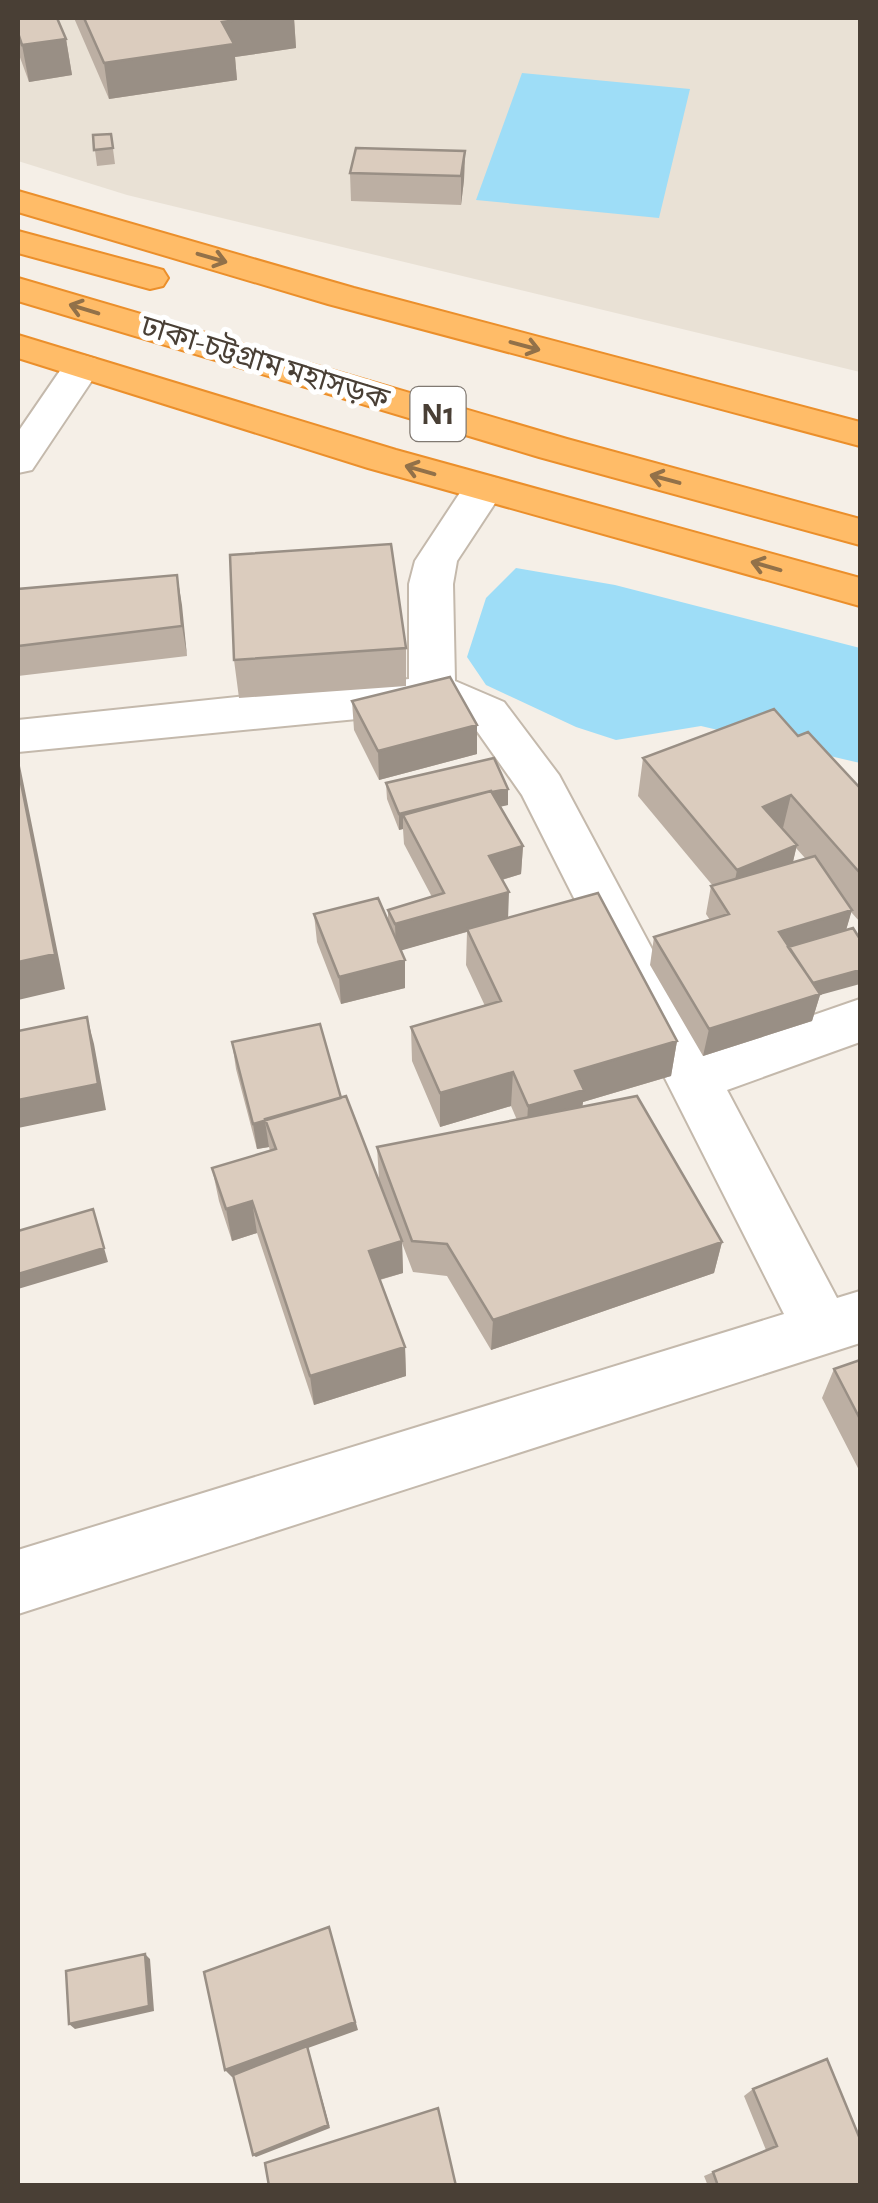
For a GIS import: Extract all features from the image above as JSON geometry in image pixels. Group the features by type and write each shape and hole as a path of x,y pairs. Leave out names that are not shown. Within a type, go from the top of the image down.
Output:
{"highway":[{"path":"18,202 360,302 860,434"},
{"name":"ঢাকা-চট্টগ্রাম মহাসড়ক","path":"18,242 860,466"},
{"name":"ঢাকা-চট্টগ্রাম মহাসড়ক","path":"18,289 534,442 860,532"},
{"path":"18,346 484,488 860,592"}],"street":[{"path":"18,460 82,367"},
{"path":"432,689 431,584 436,561 484,488"},
{"path":"18,736 388,700 432,689 488,713 542,787 695,1079 841,1323 18,1582"},
{"path":"695,1079 860,1020"}],"shaded area":[{"path":"18,18 860,18 860,372 127,195 18,161"}],"water":[{"path":"522,73 690,89 659,218 476,200"},
{"path":"516,568 615,585 860,648 860,763 701,726 616,740 576,727 486,685 467,657 486,598"}],"building":[{"path":"18,18 57,18 66,39 22,45"},
{"path":"84,18 252,18 222,22 234,44 104,63"},
{"path":"111,134 113,148 94,150 93,135"},
{"path":"356,148 465,151 461,176 350,173"},
{"path":"391,544 406,648 234,660 230,555"},
{"path":"177,575 182,626 18,646 18,589"},
{"path":"450,677 477,725 378,751 352,701"},
{"path":"774,709 798,736 808,732 860,788 860,873 791,795 763,807 797,845 737,870 643,758"},
{"path":"494,758 508,789 399,814 386,783"},
{"path":"18,768 55,954 18,962"},
{"path":"491,791 523,846 489,856 509,892 395,924 388,910 444,893 403,815"},
{"path":"815,856 852,910 779,932 820,994 709,1029 654,937 729,914 711,886"},
{"path":"598,893 677,1041 575,1071 584,1090 528,1106 513,1072 440,1093 411,1027 501,1001 467,929"},
{"path":"378,898 405,960 339,977 314,914"},
{"path":"853,928 860,939 860,970 813,983 788,947"},
{"path":"87,1017 98,1084 18,1100 18,1031"},
{"path":"320,1024 341,1098 253,1124 232,1042"},
{"path":"346,1096 402,1241 369,1251 405,1347 310,1376 252,1201 226,1209 212,1168 276,1149 265,1119"},
{"path":"637,1096 722,1242 493,1320 447,1244 412,1241 377,1147"},
{"path":"93,1209 104,1248 18,1274 18,1231"},
{"path":"860,1360 860,1419 834,1369"},
{"path":"329,1927 355,2022 225,2070 204,1972"},
{"path":"145,1954 149,2006 69,2024 66,1971"},
{"path":"307,2046 328,2125 253,2155 233,2075"},
{"path":"827,2059 860,2139 860,2186 718,2186 713,2172 777,2146 753,2089"},
{"path":"438,2108 456,2186 269,2186 265,2163"}]}
